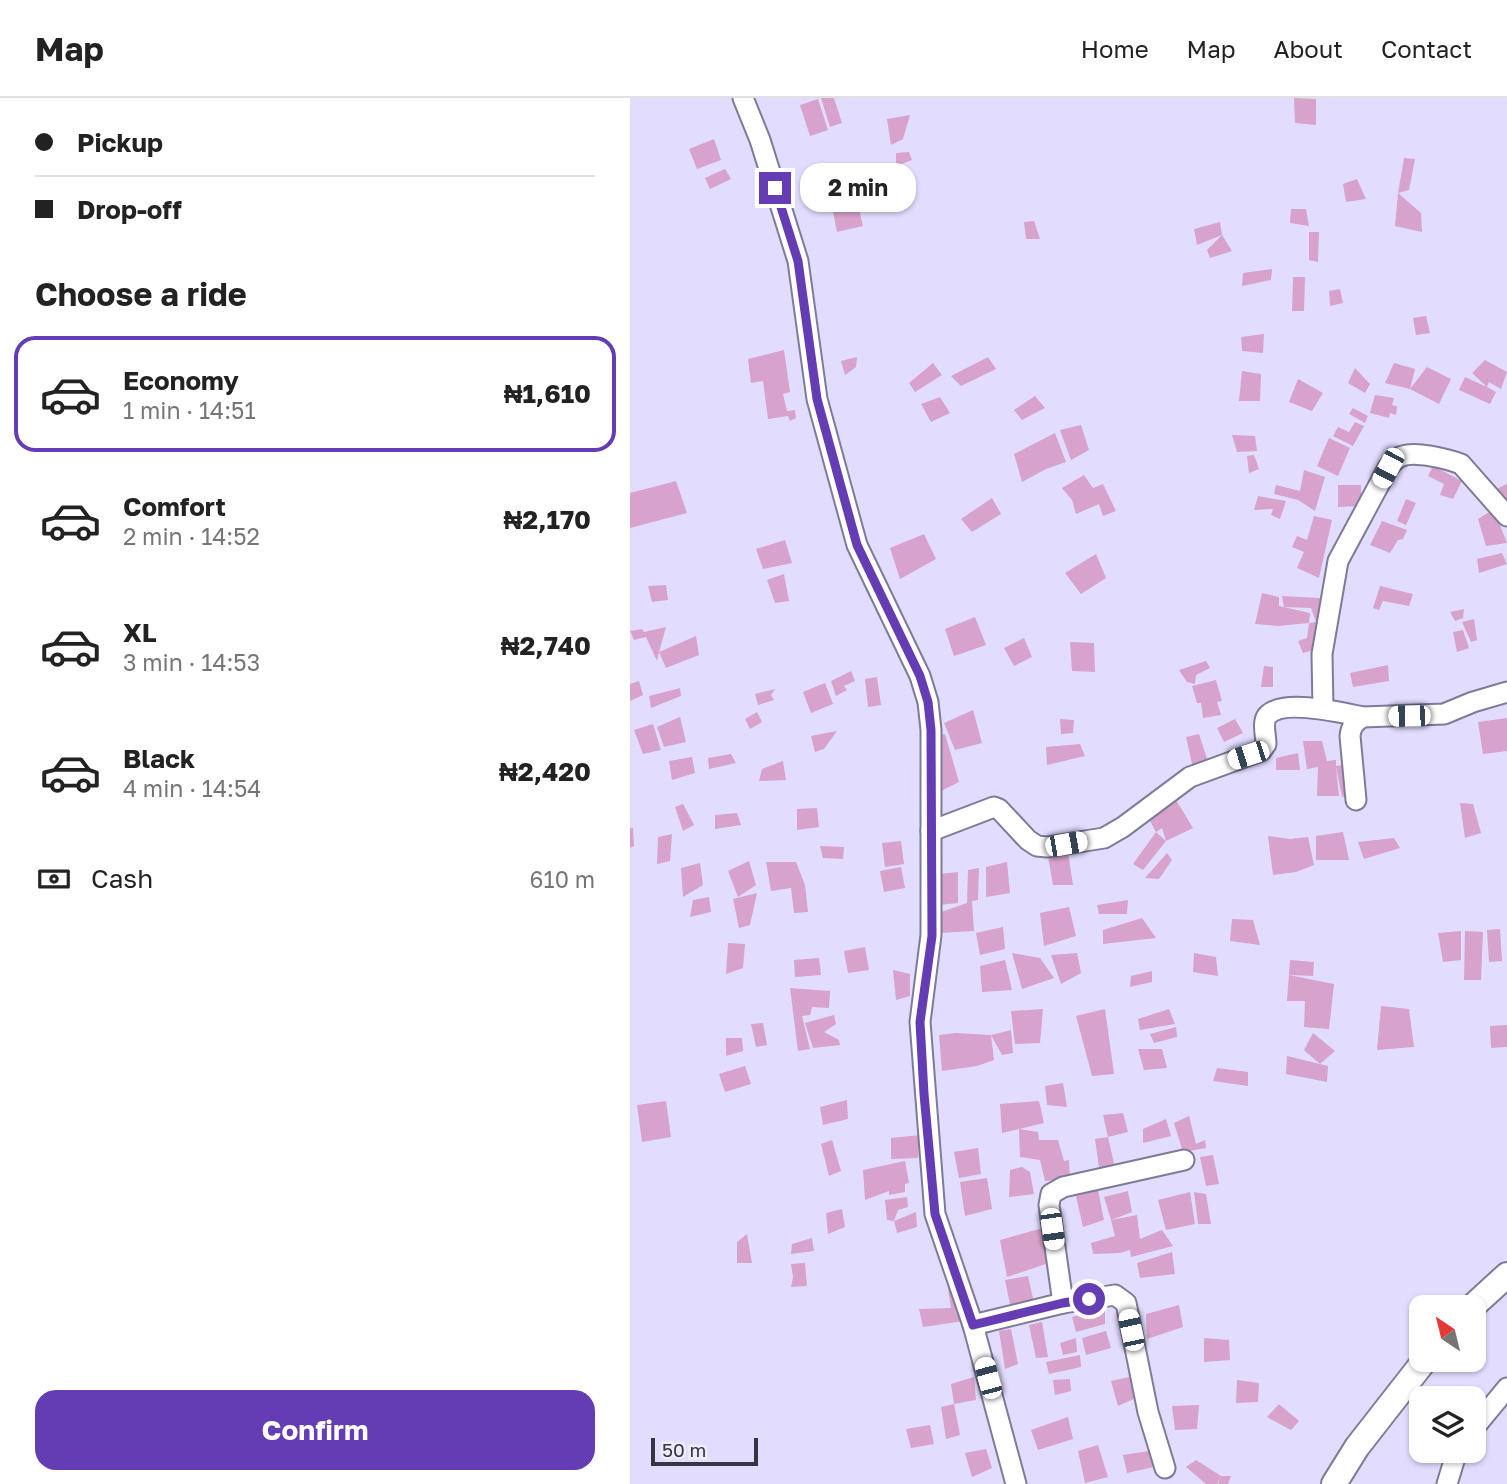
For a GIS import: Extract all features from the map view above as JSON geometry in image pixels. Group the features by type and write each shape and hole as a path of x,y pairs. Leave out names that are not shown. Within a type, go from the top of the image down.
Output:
{"main road":[{"path":"1485,1295 1507,1275"},
{"path":"1334,1484 1357,1447 1416,1372"}],"street":[{"path":"743,98 760,140 798,261 817,399 857,545 920,676 928,702 931,730 932,936 920,1022 935,1214 973,1325 1016,1484"},
{"path":"1323,709 1322,654 1338,561 1394,461 1409,454 1461,464 1507,516"},
{"path":"931,831 994,807 1037,846 1047,847 1104,838 1123,827 1190,776 1261,751 1266,744 1265,720 1267,715 1276,710 1306,707 1363,717 1444,714 1507,692"},
{"path":"1356,800 1350,727 1363,717"},
{"path":"1063,1303 1049,1205 1051,1194 1063,1187 1184,1160"},
{"path":"973,1325 1063,1303 1115,1295 1126,1303 1148,1412 1165,1468"},
{"path":"1486,1413 1507,1388"},
{"path":"1447,1484 1453,1463"}],"building":[{"path":"821,98 834,98 842,123 830,127"},
{"path":"1294,98 1316,99 1316,125 1295,123"},
{"path":"818,99 828,130 810,136 800,105"},
{"path":"910,115 903,139 891,145 887,119"},
{"path":"714,139 721,160 697,169 689,149"},
{"path":"909,152 912,160 896,166 896,153"},
{"path":"1404,158 1415,159 1409,190 1398,193"},
{"path":"725,169 731,179 710,189 705,178"},
{"path":"1357,179 1366,199 1346,202 1343,184"},
{"path":"1398,193 1421,213 1422,232 1395,226"},
{"path":"857,201 863,226 837,232 832,207"},
{"path":"1291,209 1306,209 1309,226 1290,223"},
{"path":"1034,221 1040,239 1026,239 1024,222"},
{"path":"1220,222 1222,235 1197,245 1194,229"},
{"path":"1309,232 1319,232 1318,262 1309,260"},
{"path":"1222,235 1232,251 1210,258 1207,250"},
{"path":"1272,269 1271,280 1242,286 1243,273"},
{"path":"1293,277 1305,277 1304,311 1292,311"},
{"path":"1340,289 1343,303 1330,306 1329,291"},
{"path":"1426,316 1430,333 1416,335 1413,318"},
{"path":"1264,334 1263,353 1242,351 1241,337"},
{"path":"784,350 790,392 783,394 787,411 795,410 796,418 790,421 788,416 768,419 763,381 751,383 748,359"},
{"path":"857,357 856,367 845,375 841,361"},
{"path":"988,357 996,369 961,386 951,376"},
{"path":"1485,360 1507,372 1501,389 1489,382 1487,387 1472,373"},
{"path":"933,363 942,375 915,392 909,383"},
{"path":"1394,363 1415,369 1410,389 1385,383"},
{"path":"1427,367 1451,379 1439,404 1410,389"},
{"path":"1355,368 1370,384 1365,393 1348,383"},
{"path":"1242,371 1261,374 1260,401 1239,401"},
{"path":"1465,377 1496,392 1490,404 1459,390"},
{"path":"1298,379 1323,393 1312,411 1289,402"},
{"path":"1375,395 1394,398 1392,405 1397,406 1396,415 1390,413 1389,418 1370,413"},
{"path":"1035,396 1045,408 1022,420 1014,410"},
{"path":"940,397 950,413 931,422 921,404"},
{"path":"1353,408 1368,416 1365,423 1349,414"},
{"path":"1355,422 1364,426 1353,446 1333,436 1338,427 1349,432"},
{"path":"1081,425 1089,450 1071,460 1060,430"},
{"path":"1055,433 1066,462 1022,482 1014,454"},
{"path":"1232,435 1255,436 1257,451 1237,452"},
{"path":"1329,438 1350,448 1338,476 1317,466"},
{"path":"1254,455 1259,469 1249,473 1247,456"},
{"path":"1433,466 1462,481 1453,499 1440,495 1444,484 1428,476"},
{"path":"1304,470 1325,477 1315,511 1298,500 1274,494 1276,485 1300,491"},
{"path":"1084,475 1093,488 1103,484 1116,511 1103,516 1099,504 1076,514 1072,500 1062,488"},
{"path":"676,481 687,513 630,528 630,493"},
{"path":"1507,484 1507,503 1494,510 1507,543 1486,546 1478,519 1489,512 1479,497"},
{"path":"1338,485 1361,485 1361,506 1338,507"},
{"path":"1258,496 1286,501 1280,519 1271,515 1273,509 1254,510"},
{"path":"992,498 1001,514 972,532 961,519"},
{"path":"1406,499 1416,503 1406,525 1397,521"},
{"path":"1314,516 1332,520 1319,578 1297,568 1304,552 1292,547 1297,536 1307,540"},
{"path":"1382,521 1407,530 1403,539 1398,540 1390,553 1370,545"},
{"path":"924,534 936,559 900,579 890,548"},
{"path":"785,540 792,563 763,569 756,549"},
{"path":"1502,553 1507,564 1479,573 1477,559"},
{"path":"1096,554 1106,578 1081,594 1065,573"},
{"path":"784,574 789,601 775,603 767,580"},
{"path":"666,585 668,600 652,602 648,586"},
{"path":"1380,586 1413,594 1409,606 1383,601 1379,610 1373,608"},
{"path":"1262,593 1279,597 1279,606 1310,613 1309,623 1278,626 1255,624"},
{"path":"1282,596 1320,598 1320,618 1316,622 1311,608 1284,607"},
{"path":"1464,609 1463,618 1455,621 1450,612"},
{"path":"975,617 986,645 954,656 945,629"},
{"path":"1474,619 1477,640 1471,642 1462,622"},
{"path":"1316,622 1314,650 1303,653 1298,641 1307,638 1309,623"},
{"path":"666,627 657,661 646,637 634,640 630,631 642,629 644,632"},
{"path":"1463,630 1469,648 1457,652 1453,632"},
{"path":"696,636 699,655 666,668 659,652"},
{"path":"1024,638 1032,657 1014,666 1004,648"},
{"path":"1070,642 1094,643 1095,672 1072,671"},
{"path":"1206,661 1210,668 1196,675 1195,684 1187,682 1179,670"},
{"path":"1388,665 1389,681 1353,687 1350,673"},
{"path":"1264,666 1273,667 1273,687 1261,687"},
{"path":"851,671 855,681 844,686 847,690 836,696 831,681"},
{"path":"877,677 881,705 868,707 865,679"},
{"path":"1216,680 1222,701 1217,702 1221,715 1203,718 1201,703 1197,703 1192,686"},
{"path":"639,681 643,695 630,701 630,684"},
{"path":"825,683 833,704 811,713 803,692"},
{"path":"680,688 681,696 651,708 649,696"},
{"path":"775,689 771,695 774,700 758,705 755,694"},
{"path":"973,710 982,743 955,750 944,723"},
{"path":"757,712 762,722 750,729 745,719"},
{"path":"680,717 686,742 664,747 657,727"},
{"path":"1507,718 1507,751 1483,754 1478,722"},
{"path":"1060,719 1074,720 1073,733 1061,734"},
{"path":"1235,719 1243,733 1224,742 1217,728"},
{"path":"653,724 661,750 643,754 634,730"},
{"path":"837,731 824,749 815,752 811,736"},
{"path":"945,734 959,782 941,791 935,736"},
{"path":"1199,734 1210,768 1193,768 1186,737"},
{"path":"1303,741 1322,741 1327,761 1336,760 1339,796 1317,796 1318,767 1307,769"},
{"path":"1080,744 1085,756 1047,765 1046,747"},
{"path":"1298,753 1300,770 1276,770 1276,758"},
{"path":"731,754 736,763 709,769 708,758"},
{"path":"692,757 695,773 672,780 669,761"},
{"path":"783,761 786,780 759,781 762,769"},
{"path":"1349,764 1350,795 1342,797 1336,766"},
{"path":"1176,800 1193,828 1166,841 1162,828 1156,832 1149,819"},
{"path":"1460,803 1473,804 1481,833 1465,838"},
{"path":"683,804 694,825 683,831 675,807"},
{"path":"817,808 819,827 797,830 797,809"},
{"path":"737,813 741,825 715,829 715,815"},
{"path":"630,828 633,828 634,846 630,848"},
{"path":"1156,832 1166,841 1143,870 1133,864"},
{"path":"1343,832 1349,860 1316,860 1316,836"},
{"path":"672,834 670,861 657,864 658,837"},
{"path":"1268,836 1290,839 1308,837 1314,865 1296,872 1273,875"},
{"path":"1394,838 1400,848 1364,859 1358,842"},
{"path":"901,841 904,864 885,867 882,843"},
{"path":"820,846 844,847 843,859 823,858"},
{"path":"1068,852 1073,885 1053,885 1048,857"},
{"path":"1167,853 1172,860 1159,879 1145,878"},
{"path":"749,861 756,885 738,897 728,871"},
{"path":"766,862 796,862 805,885 808,912 794,913 791,888 771,891"},
{"path":"1007,862 1010,893 986,897 986,867"},
{"path":"700,863 703,885 683,897 681,868"},
{"path":"901,867 905,888 884,892 880,871"},
{"path":"979,868 978,900 972,901 974,931 940,933 938,913 967,903 968,870"},
{"path":"958,872 958,903 939,905 939,874"},
{"path":"757,893 750,925 739,928 733,899"},
{"path":"709,897 711,912 690,917 693,900"},
{"path":"1128,900 1127,914 1099,914 1097,905"},
{"path":"1069,907 1076,936 1044,946 1040,913"},
{"path":"1142,918 1156,938 1103,944 1103,930"},
{"path":"1232,919 1253,920 1260,945 1230,941"},
{"path":"1003,927 1005,949 980,955 976,933"},
{"path":"1500,929 1502,961 1489,962 1487,930"},
{"path":"1461,931 1461,960 1443,962 1438,933"},
{"path":"1465,931 1483,932 1481,980 1464,980"},
{"path":"728,943 745,944 743,968 726,974"},
{"path":"865,947 869,970 848,973 844,951"},
{"path":"1012,953 1040,958 1054,978 1022,989"},
{"path":"1077,953 1081,973 1061,984 1051,955"},
{"path":"1194,953 1216,957 1218,976 1193,972"},
{"path":"819,958 821,975 795,977 794,960"},
{"path":"1005,960 1012,990 982,992 980,966"},
{"path":"1290,960 1314,962 1313,976 1289,975 1334,984 1329,1029 1304,1027 1305,1001 1287,1001"},
{"path":"893,970 910,974 910,996 896,1000"},
{"path":"1152,971 1152,982 1130,987 1131,976"},
{"path":"790,988 830,991 829,1008 812,1007 810,1015 802,1016 810,1049 798,1051"},
{"path":"1381,1006 1409,1009 1414,1047 1377,1050"},
{"path":"1043,1009 1040,1043 1015,1044 1011,1011"},
{"path":"1105,1009 1114,1074 1092,1076 1076,1016"},
{"path":"1169,1009 1175,1024 1140,1030 1138,1019"},
{"path":"834,1015 836,1024 824,1032 839,1040 840,1045 813,1048 805,1023"},
{"path":"763,1023 767,1045 756,1047 751,1024"},
{"path":"1507,1025 1507,1047 1491,1048 1490,1026"},
{"path":"1176,1027 1177,1037 1154,1043 1150,1034"},
{"path":"1011,1030 1013,1053 1002,1055 991,1035"},
{"path":"1313,1033 1335,1051 1320,1064 1304,1050"},
{"path":"939,1035 991,1035 994,1060 977,1066 942,1071"},
{"path":"726,1038 742,1038 743,1051 726,1056"},
{"path":"1138,1049 1162,1049 1167,1068 1144,1070"},
{"path":"1287,1056 1328,1066 1327,1082 1286,1074"},
{"path":"745,1066 751,1084 725,1092 719,1074"},
{"path":"1217,1068 1248,1072 1248,1086 1213,1081"},
{"path":"1063,1083 1067,1107 1047,1105 1045,1086"},
{"path":"847,1100 848,1119 823,1125 820,1107"},
{"path":"666,1101 671,1137 642,1142 637,1105"},
{"path":"1039,1101 1044,1123 1002,1133 1000,1104"},
{"path":"1123,1113 1128,1132 1108,1137 1103,1115"},
{"path":"1189,1116 1196,1144 1205,1140 1206,1148 1183,1152 1174,1123"},
{"path":"1166,1119 1171,1136 1143,1143 1143,1129"},
{"path":"1019,1129 1038,1132 1039,1140 1058,1140 1064,1161 1069,1160 1070,1179 1045,1181 1040,1160 1020,1157"},
{"path":"920,1135 918,1158 891,1159 891,1138"},
{"path":"1108,1137 1116,1172 1100,1175 1095,1139"},
{"path":"832,1140 841,1171 829,1176 821,1144"},
{"path":"978,1148 981,1174 959,1178 954,1152"},
{"path":"1213,1155 1219,1184 1206,1186 1200,1157"},
{"path":"905,1161 909,1183 905,1184 905,1192 889,1195 889,1191 865,1200 863,1170"},
{"path":"1022,1167 1030,1172 1034,1194 1009,1197 1010,1170"},
{"path":"987,1178 992,1209 965,1216 960,1182"},
{"path":"1098,1190 1104,1220 1083,1227 1076,1196"},
{"path":"1128,1191 1132,1212 1111,1220 1104,1197"},
{"path":"1190,1192 1195,1224 1166,1230 1158,1200"},
{"path":"1194,1192 1206,1194 1211,1224 1198,1224"},
{"path":"907,1197 908,1207 898,1210 894,1221 887,1220 885,1200"},
{"path":"842,1209 845,1227 828,1234 826,1213"},
{"path":"916,1212 917,1227 897,1233 894,1221"},
{"path":"1137,1215 1140,1239 1162,1230 1173,1246 1131,1257 1130,1250 1093,1254 1091,1243 1115,1236 1111,1220"},
{"path":"1046,1227 1049,1263 1007,1277 1000,1240"},
{"path":"747,1234 752,1263 737,1263 737,1242"},
{"path":"812,1238 814,1251 791,1254 792,1244"},
{"path":"1172,1252 1175,1274 1140,1278 1137,1263"},
{"path":"805,1263 807,1286 791,1287 791,1264"},
{"path":"1028,1276 1034,1303 1010,1304 1005,1280"},
{"path":"957,1286 964,1321 923,1327 919,1309 951,1308 948,1289"},
{"path":"1179,1305 1183,1327 1147,1339 1146,1314"},
{"path":"1105,1307 1105,1324 1076,1332 1072,1317"},
{"path":"1042,1322 1048,1357 1036,1358 1029,1325"},
{"path":"1011,1329 1018,1364 1005,1369 999,1331"},
{"path":"1106,1331 1111,1348 1086,1355 1082,1338"},
{"path":"1076,1338 1077,1352 1063,1355 1060,1343"},
{"path":"1204,1338 1229,1340 1230,1360 1204,1362"},
{"path":"1080,1355 1081,1367 1049,1374 1046,1362"},
{"path":"1134,1376 1138,1397 1118,1406 1111,1381"},
{"path":"974,1377 976,1400 954,1404 951,1384"},
{"path":"1070,1379 1071,1391 1055,1395 1053,1380"},
{"path":"1237,1380 1259,1383 1258,1402 1236,1403"},
{"path":"954,1404 960,1435 946,1439 941,1407"},
{"path":"1279,1404 1299,1421 1291,1430 1267,1417"},
{"path":"1199,1405 1197,1429 1175,1430 1172,1406"},
{"path":"1068,1417 1073,1439 1038,1450 1031,1430"},
{"path":"930,1425 934,1444 911,1448 906,1429"},
{"path":"1098,1445 1108,1477 1085,1483 1078,1451"},
{"path":"986,1449 992,1468 972,1477 965,1453"},
{"path":"1155,1450 1158,1466 1127,1473 1123,1455"},
{"path":"1196,1460 1221,1476 1217,1484 1206,1484 1186,1467"},
{"path":"1221,1476 1231,1476 1228,1484 1218,1484"}],"route":[{"path":"775,188 798,261 817,399 857,545 920,676 928,702 931,730 932,936 920,1022 935,1214 973,1325 1089,1299"}]}
